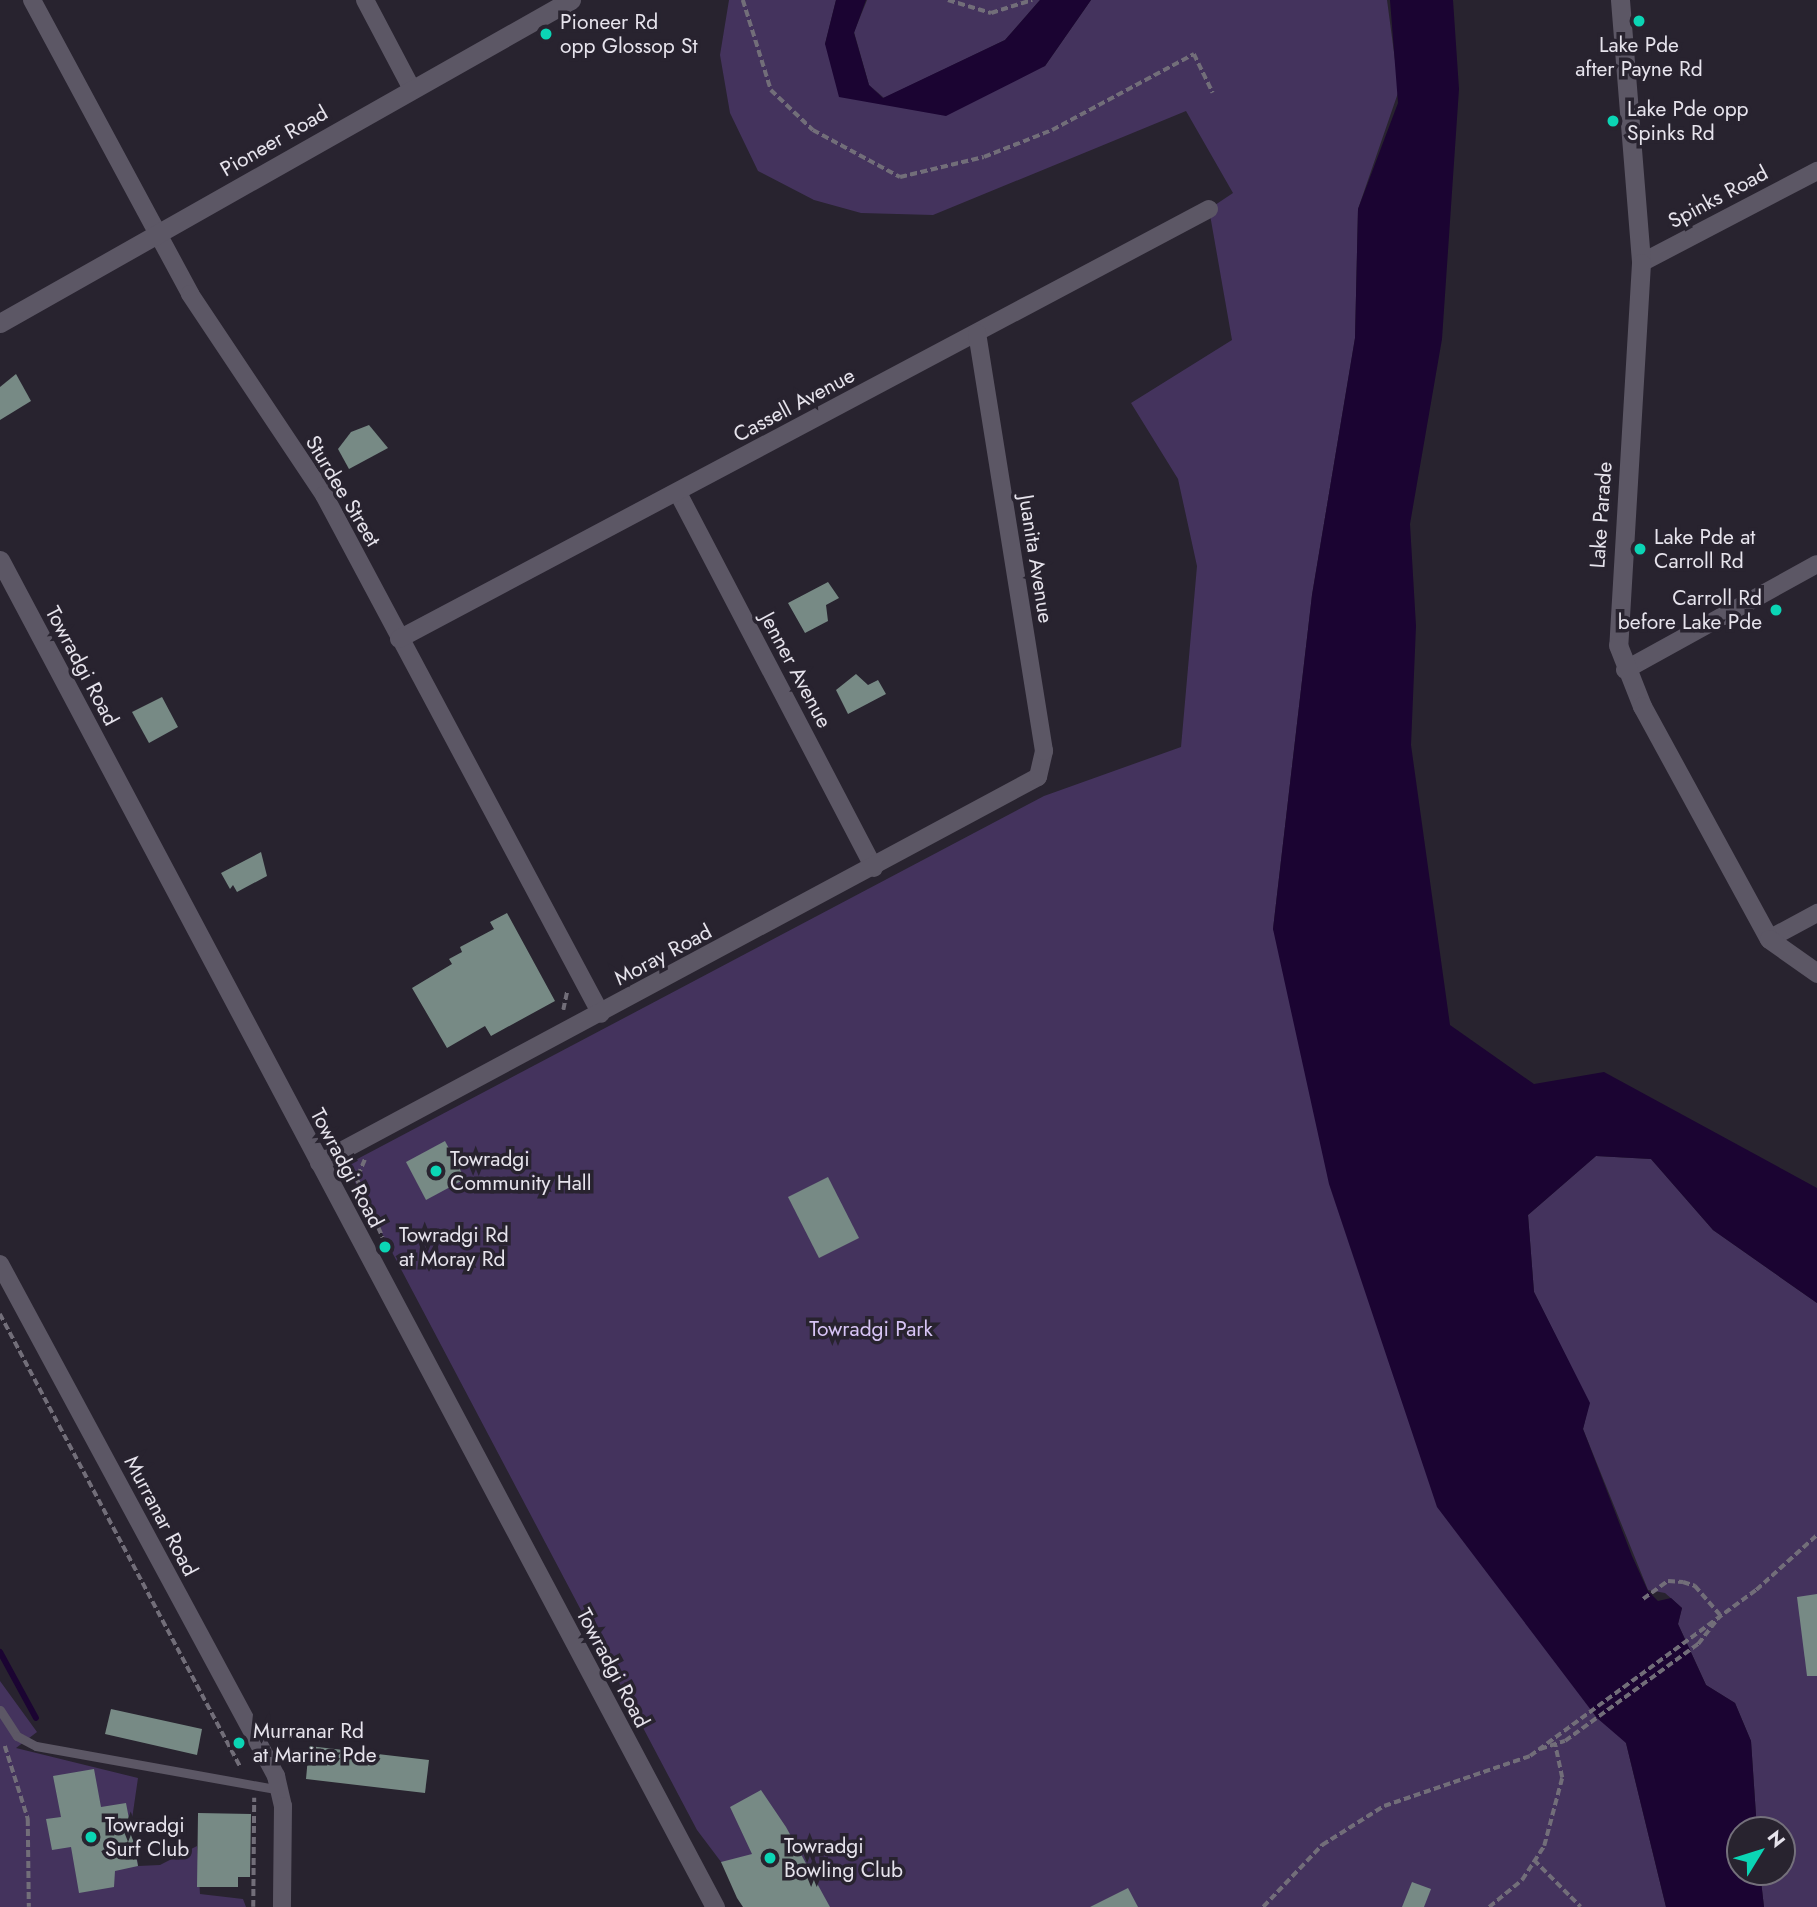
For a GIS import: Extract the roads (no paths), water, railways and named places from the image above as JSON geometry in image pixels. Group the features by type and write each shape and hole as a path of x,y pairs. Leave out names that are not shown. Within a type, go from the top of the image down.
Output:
{"main road":[{"name":"Pioneer Road","path":"0,323 571,0"},
{"name":"Lake Parade","path":"1620,0 1641,263 1617,609 1625,670 1769,939 1817,973"},
{"name":"Towradgi Road","path":"0,560 715,1907"}],"street":[{"name":"Sturdee Street","path":"32,0 155,235 324,495 601,1014"},
{"path":"365,0 412,89"},
{"name":"Spinks Road","path":"1641,263 1817,171"},
{"name":"Cassell Avenue","path":"399,639 1209,209"},
{"name":"Juanita Avenue","path":"977,333 1044,751 1044,765 1028,787"},
{"name":"Jenner Avenue","path":"678,493 874,867"},
{"path":"1625,670 1817,564"},
{"name":"Moray Road","path":"319,1163 1028,787"},
{"path":"1769,939 1817,913"},
{"name":"Murranar Road","path":"0,1264 282,1791"},
{"path":"282,1791 282,1907"}],"lane":[{"path":"0,1710 17,1736 36,1746 282,1791"}],"waterway":[{"path":"0,1652 36,1718"}],"place":[{"name":"Lake Pde after Payne Rd","path":"1639,21"},
{"name":"Pioneer Rd opp Glossop St","path":"546,34"},
{"name":"Lake Pde opp Spinks Rd","path":"1613,121"},
{"name":"Lake Pde at Carroll Rd","path":"1640,549"},
{"name":"Carroll Rd before Lake Pde","path":"1776,610"},
{"name":"Towradgi Community Hall","path":"436,1171"},
{"name":"Towradgi Rd at Moray Rd","path":"385,1247"},
{"name":"Murranar Rd at Marine Pde","path":"239,1743"},
{"name":"Towradgi Surf Club","path":"91,1837"},
{"name":"Towradgi Bowling Club","path":"770,1858"}],"park label":[{"name":"Towradgi Park","path":"871,1329"}]}
